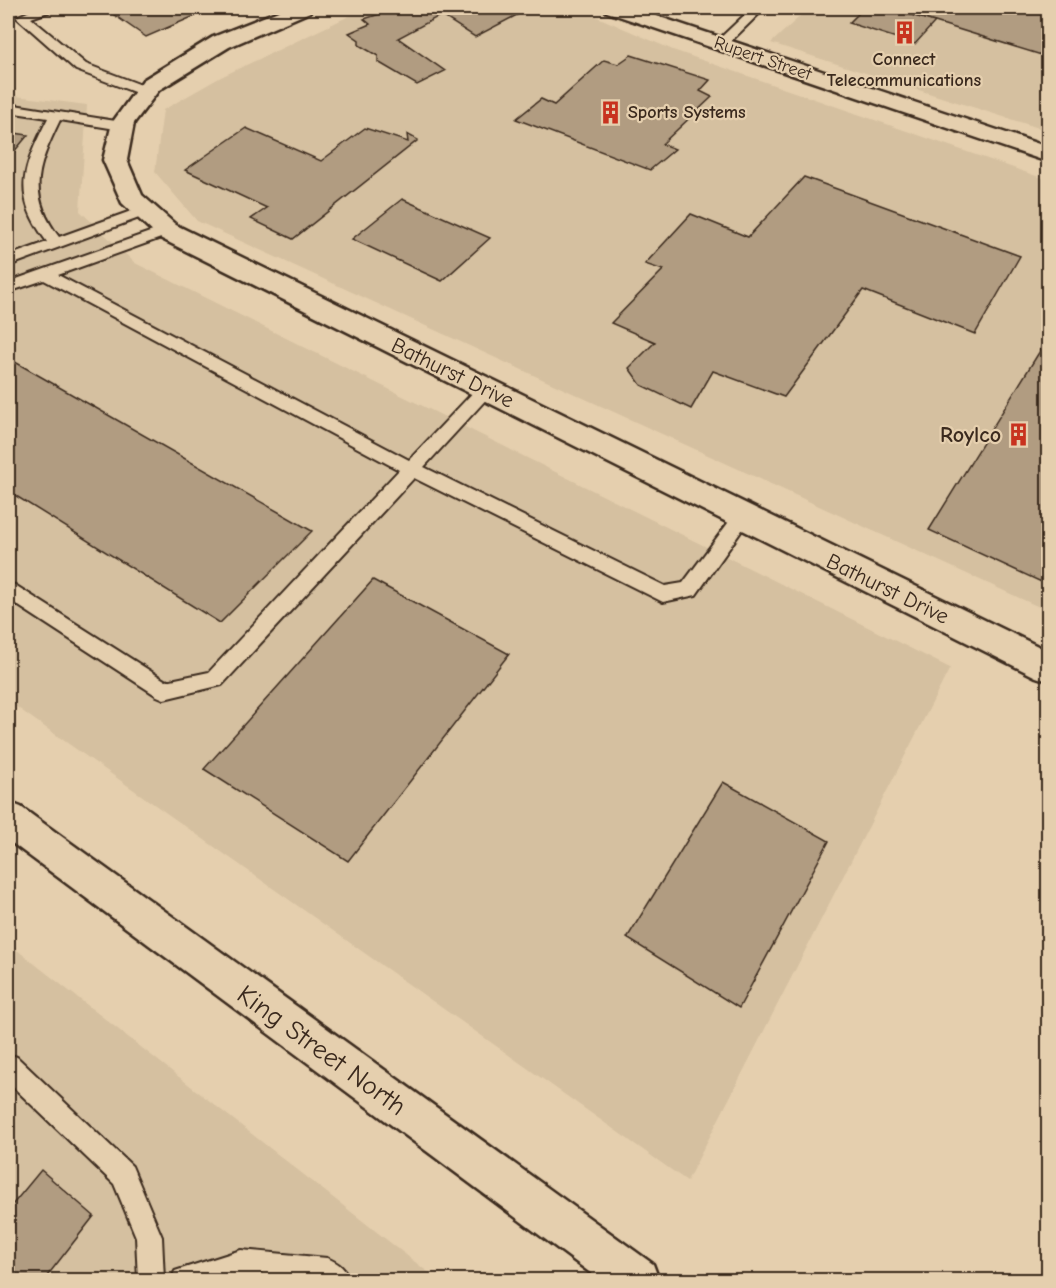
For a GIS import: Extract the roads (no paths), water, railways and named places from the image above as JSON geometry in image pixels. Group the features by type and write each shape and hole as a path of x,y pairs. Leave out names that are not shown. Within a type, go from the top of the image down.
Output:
{"street":[{"name":"Bathurst Drive","path":"298,8 221,42 152,85 122,126 115,160 131,198 167,231 1048,668"},
{"name":"Rupert Street","path":"614,8 1048,156"},
{"name":"King Street North","path":"8,819 637,1280"}],"lane":[{"path":"47,8 22,17 81,66 147,92"},
{"path":"721,44 759,8"},
{"path":"8,108 122,126"},
{"path":"55,243 36,214 31,190 36,155 56,115"},
{"path":"8,261 145,211"},
{"path":"8,287 167,231"},
{"path":"45,274 412,469 663,594 689,590 743,516"},
{"path":"8,590 164,690 215,679 486,389"},
{"path":"8,1066 123,1175 149,1237 151,1281"},
{"path":"184,1281 241,1263 327,1271 337,1281"}],"place":[{"name":"Connect Telecommunications","path":"904,33"},
{"name":"Sports Systems","path":"610,112"},
{"name":"Roylco","path":"1019,434"}]}
